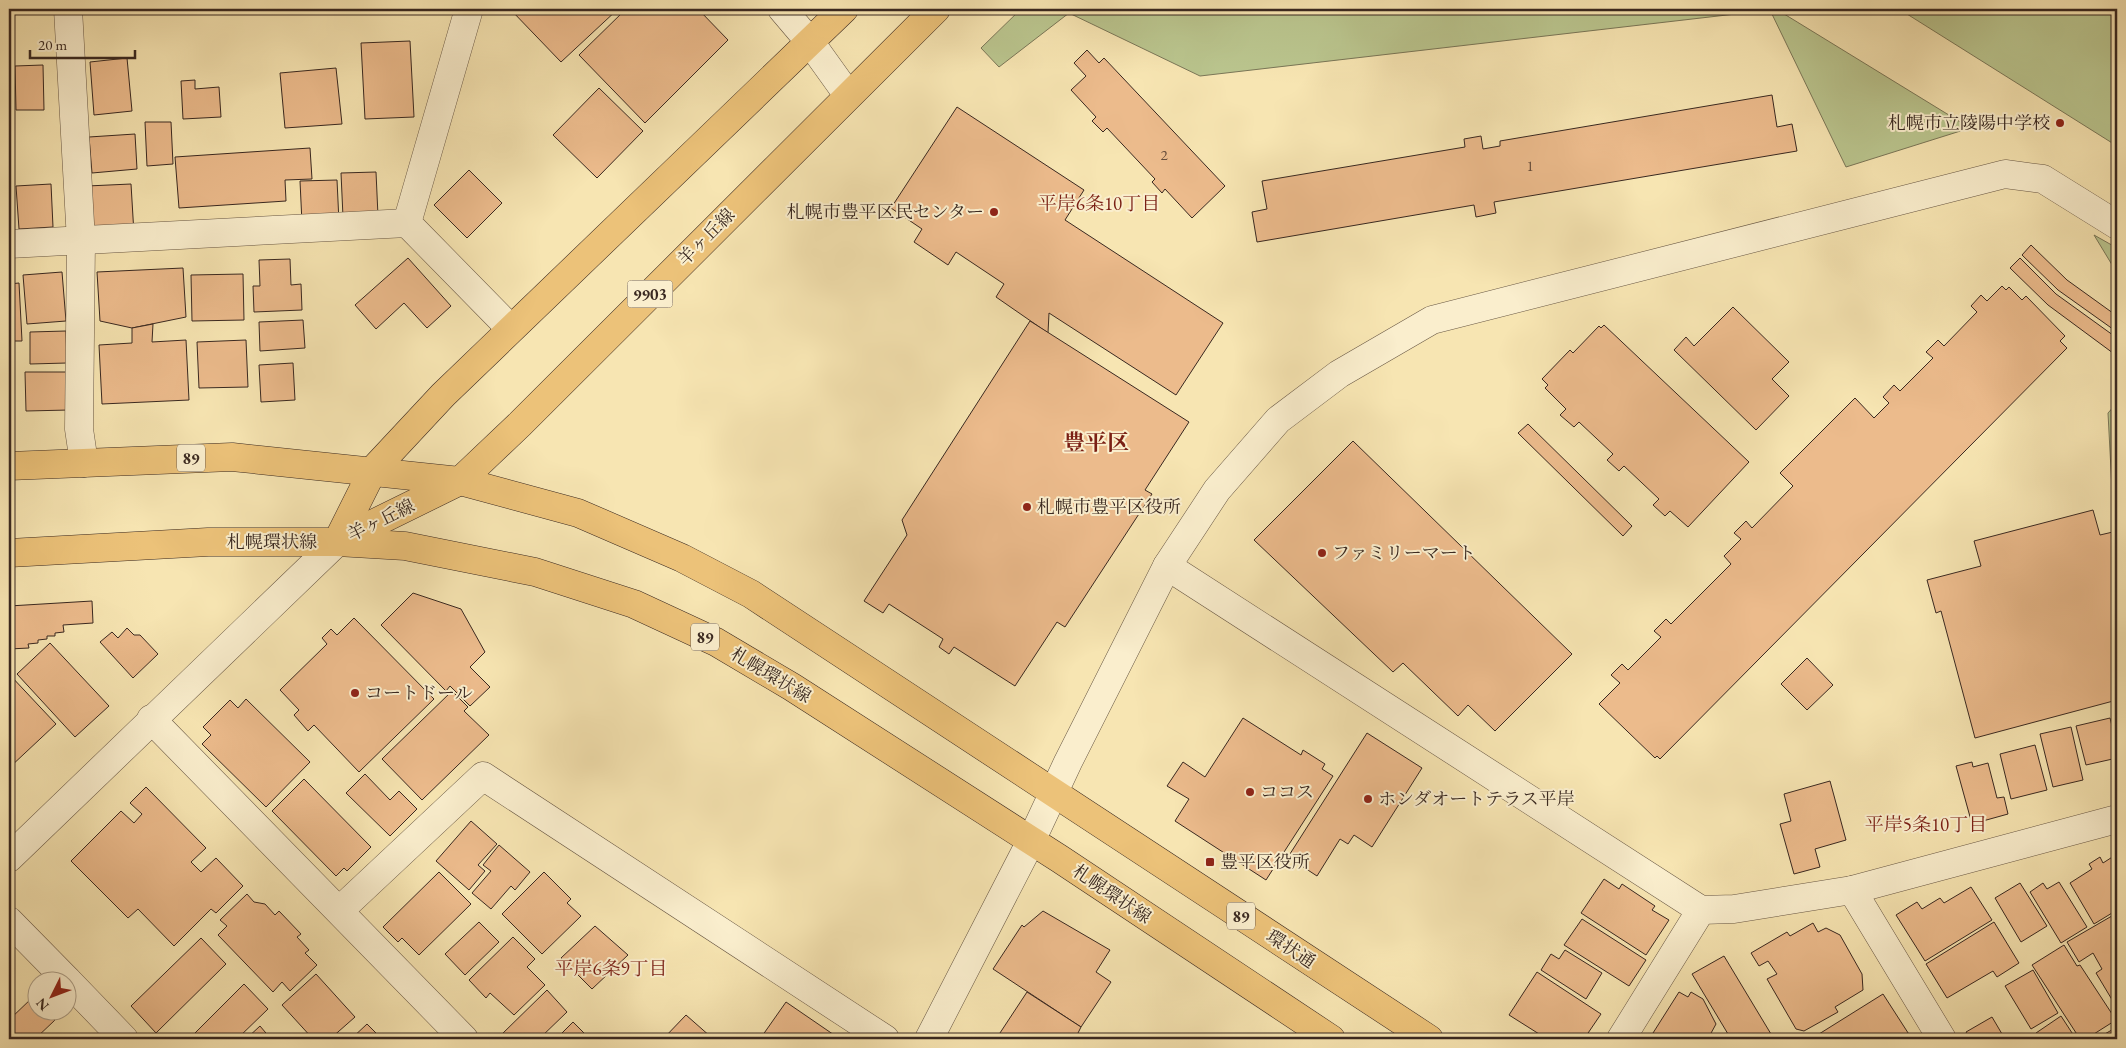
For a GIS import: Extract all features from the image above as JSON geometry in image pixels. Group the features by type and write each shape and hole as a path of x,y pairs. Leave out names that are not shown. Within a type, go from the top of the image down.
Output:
{"main road":[{"name":"羊ヶ丘線","path":"337,542 373,470 443,395 510,328 844,9"},
{"name":"羊ヶ丘線","path":"337,542 460,481 520,424 936,9"},
{"name":"89","path":"9,466 232,457 373,470 460,481 578,513 682,558 751,594 1054,793"},
{"name":"札幌環状線","path":"9,553 208,542 337,542 405,546 535,572 634,604 716,642 792,687 1031,840 1332,1039"},
{"name":"環状通","path":"1054,793 1429,1039"}],"street":[{"path":"68,9 81,241 79,429 84,463"},
{"path":"407,223 469,9"},
{"path":"782,9 810,42 848,95"},
{"path":"929,1039 1031,840 1167,566 1217,490 1278,420 1339,374 1432,320 2005,174 2043,179 2117,225"},
{"path":"9,244 407,223 510,328"},
{"path":"9,858 337,542"},
{"path":"1167,566 1700,910 1734,909 1852,890 2117,819"},
{"path":"151,720 340,910 464,1039"},
{"path":"340,910 483,776 885,1039"},
{"path":"1852,890 1942,1039"},
{"path":"1621,1039 1700,910"},
{"path":"9,921 56,970"},
{"path":"78,992 124,1039"}],"green space":[{"path":"1021,9 1776,9 1970,128 1846,167 1770,10 1200,76 1069,13 999,67 981,48"},
{"path":"1899,9 2117,9 2117,146"},
{"path":"2094,235 2117,248 2117,273"},
{"path":"2117,403 2117,510 2113,508 2108,413"}],"building":[{"path":"510,9 618,9 561,62"},
{"path":"626,9 698,9 728,40 645,123 579,55"},
{"path":"410,41 414,117 365,119 361,43"},
{"path":"1087,50 1099,63 1104,58 1225,186 1192,218 1165,189 1162,193 1152,182 1155,179 1107,128 1103,132 1092,121 1096,117 1071,90 1086,76 1074,63"},
{"path":"127,58 132,111 94,115 90,62"},
{"path":"43,65 44,110 16,110 15,66"},
{"path":"336,68 342,124 285,128 280,73"},
{"path":"195,80 195,89 219,87 221,117 183,119 181,81"},
{"path":"599,88 643,131 597,178 553,135"},
{"path":"1772,95 1777,127 1792,124 1797,151 1494,202 1496,213 1476,217 1474,205 1257,242 1252,212 1267,209 1262,181 1465,147 1464,139 1481,136 1483,149 1500,146 1500,141"},
{"path":"957,107 1084,190 1065,220 1223,323 1176,395 1049,313 1048,333 996,297 1004,284 956,252 948,265 914,242 922,229 891,208"},
{"path":"145,122 171,122 173,164 147,166"},
{"path":"135,134 137,169 92,173 89,137"},
{"path":"310,148 312,179 285,180 286,201 179,208 175,157"},
{"path":"469,170 502,203 467,238 434,205"},
{"path":"376,172 378,216 343,217 341,173"},
{"path":"337,180 339,222 302,223 300,181"},
{"path":"51,184 53,227 19,229 16,186"},
{"path":"131,184 134,234 91,237 87,186"},
{"path":"2031,245 2067,280 2117,316 2117,332 2058,290 2022,255"},
{"path":"408,258 451,306 427,328 404,303 376,329 355,305"},
{"path":"2020,258 2056,294 2117,338 2117,356 2048,305 2010,268"},
{"path":"290,259 291,285 301,284 302,310 254,312 253,286 260,286 259,260"},
{"path":"183,268 186,317 132,328 100,321 97,272"},
{"path":"62,272 66,321 27,324 23,275"},
{"path":"243,274 244,320 192,321 191,275"},
{"path":"19,283 22,341 9,341 9,284"},
{"path":"2002,286 2006,290 2009,287 2022,300 2026,296 2065,336 2060,341 2067,348 1660,759 1657,756 1655,758 1599,704 1620,683 1611,675 1622,664 1628,670 1661,637 1654,631 1666,619 1671,624 1731,564 1724,556 1741,539 1734,533 1746,521 1752,528 1793,486 1780,473 1855,398 1874,418 1889,403 1883,397 1894,385 1900,391 1933,358 1926,352 1938,340 1944,346 1977,312 1971,306 1981,295 1987,301"},
{"path":"1733,307 1789,362 1772,379 1789,396 1756,430 1674,350 1686,337 1694,346"},
{"path":"303,320 305,348 260,351 259,322"},
{"name":"札幌市豊平区役所","path":"1030,321 1189,422 1145,490 1152,494 1065,627 1057,622 1015,686 954,647 949,654 939,647 943,639 889,604 883,613 864,601 907,535 902,520"},
{"path":"153,324 152,342 186,340 189,400 102,404 99,345 132,343 132,328"},
{"path":"1604,325 1749,462 1688,527 1670,511 1665,516 1653,505 1659,499 1624,466 1619,471 1607,460 1613,454 1579,422 1574,427 1560,415 1566,409 1545,388 1548,385 1542,379 1570,350 1573,353 1599,326 1601,328"},
{"path":"66,331 67,363 30,364 30,332"},
{"path":"246,340 248,387 199,388 197,342"},
{"path":"293,363 295,400 261,402 259,365"},
{"path":"25,372 67,372 69,410 26,411"},
{"path":"1528,424 1632,526 1623,536 1518,433"},
{"path":"1353,441 1572,654 1495,731 1468,705 1458,716 1403,663 1393,672 1254,540"},
{"path":"2093,510 2100,535 2117,531 2117,700 1975,738 1941,611 1936,613 1927,580 1981,566 1974,541"},
{"path":"413,593 461,609 485,652 470,667 490,687 470,706 450,686 446,691 381,625"},
{"path":"92,601 93,623 63,625 64,632 55,633 55,636 47,636 47,639 38,640 38,643 28,644 29,648 9,649 9,606"},
{"path":"354,618 434,699 359,772 314,725 308,731 294,715 299,710 280,690 327,644 322,638 331,629 337,635"},
{"path":"127,628 134,635 140,635 158,654 133,678 100,642 112,632 118,638"},
{"path":"50,643 109,706 75,737 17,674"},
{"path":"1807,658 1833,685 1807,710 1781,684"},
{"path":"9,674 56,724 9,768"},
{"path":"452,691 468,707 464,711 489,735 422,800 382,759"},
{"path":"246,699 310,762 266,807 202,744 211,735 203,727 230,700 238,708"},
{"name":"ココス","path":"1243,718 1301,755 1303,750 1325,764 1322,769 1333,776 1266,880 1175,821 1189,799 1167,786 1183,762 1205,777"},
{"path":"2110,718 2117,746 2117,758 2086,765 2076,726"},
{"path":"2071,727 2083,780 2053,787 2040,734"},
{"path":"1367,733 1422,768 1372,847 1354,835 1348,844 1340,839 1317,876 1288,857"},
{"path":"2035,745 2047,790 2011,799 2000,754"},
{"path":"1972,762 1973,767 1988,763 1997,798 2004,797 2008,814 1972,824 1956,766"},
{"path":"365,774 390,800 399,791 417,809 390,836 346,793"},
{"path":"304,779 371,847 347,871 344,868 336,876 272,811"},
{"path":"1830,781 1846,840 1815,849 1820,867 1794,874 1780,824 1791,821 1784,794"},
{"path":"146,787 206,848 191,862 201,872 216,858 243,886 216,913 211,909 174,946 138,909 128,918 71,861 121,811 134,823 142,814 130,803"},
{"path":"471,821 497,844 478,865 485,871 469,890 436,861"},
{"path":"499,845 530,872 515,890 511,886 491,909 472,893 491,871 483,865"},
{"path":"2117,854 2117,910 2094,924 2070,883 2092,869 2089,864 2100,857 2103,863"},
{"path":"439,872 471,904 419,955 402,938 398,942 383,927"},
{"path":"544,872 571,899 567,903 581,916 542,954 502,914"},
{"path":"1604,879 1619,889 1622,884 1655,906 1652,910 1669,920 1646,955 1581,913"},
{"path":"2059,882 2087,927 2061,943 2030,892 2043,883 2047,889"},
{"path":"2020,883 2047,926 2021,942 1995,898"},
{"path":"1971,887 1992,920 1925,961 1896,915 1917,902 1922,909 1940,898 1944,903"},
{"path":"247,894 254,902 265,904 275,915 279,911 301,934 297,937 309,950 305,953 317,965 290,991 282,982 273,992 218,935 227,926 220,920"},
{"path":"1043,911 1110,950 1096,972 1111,982 1081,1027 993,969 1022,925 1024,927"},
{"path":"2117,913 2117,1008 2096,973 2102,969 2093,953 2079,962 2067,942"},
{"path":"1582,919 1646,960 1629,986 1564,945"},
{"path":"479,922 499,942 465,975 445,954"},
{"path":"1994,922 2019,963 1997,977 1993,971 1947,998 1926,964"},
{"path":"1813,923 1818,932 1826,928 1840,935 1862,974 1863,990 1835,1007 1838,1012 1804,1031 1796,1029 1767,979 1777,974 1768,961 1759,966 1751,953 1787,932 1790,936"},
{"path":"595,926 628,955 592,989 561,958"},
{"path":"513,937 535,959 527,967 545,985 514,1015 490,993 486,998 469,980"},
{"path":"201,938 226,964 156,1033 131,1006"},
{"path":"2064,945 2077,966 2080,965 2116,1020 2086,1039 2080,1039 2032,965"},
{"path":"1565,950 1602,973 1586,999 1541,970 1551,954 1559,959"},
{"path":"1724,956 1774,1039 1731,1039 1692,974"},
{"path":"2033,970 2058,1013 2031,1029 2005,986"},
{"path":"1537,972 1601,1014 1584,1039 1547,1039 1509,1015"},
{"path":"316,974 355,1017 330,1039 313,1039 282,1005"},
{"path":"244,984 268,1009 237,1039 189,1039"},
{"path":"547,990 567,1012 539,1039 503,1039 500,1036"},
{"path":"1027,992 1081,1027 1075,1039 996,1039"},
{"path":"1679,992 1688,997 1691,992 1703,999 1716,1024 1710,1035 1717,1039 1662,1039 1653,1033"},
{"path":"1883,994 1912,1039 1811,1039"},
{"path":"28,1002 28,1020 55,1020 35,1039 9,1039 9,1020"},
{"path":"786,1002 840,1039 760,1039"},
{"path":"686,1015 711,1037 709,1039 663,1039"},
{"path":"2061,1016 2076,1039 2040,1039 2036,1033"},
{"path":"1992,1017 2005,1039 1970,1039 1966,1032"},
{"path":"573,1022 590,1039 556,1039"},
{"path":"367,1024 382,1039 351,1039"},
{"path":"260,1026 271,1039 246,1039"},
{"path":"2117,1027 2117,1039 2096,1039"}],"place":[{"name":"札幌市立陵陽中学校","path":"2060,123"},
{"name":"札幌市豊平区民センター","path":"994,212"},
{"name":"札幌市豊平区役所","path":"1027,507"},
{"name":"ファミリーマート","path":"1322,553"},
{"name":"コートドール","path":"355,693"},
{"name":"ココス","path":"1250,792"},
{"name":"ホンダオートテラス平岸","path":"1368,799"},
{"name":"豊平区役所","path":"1210,862"}],"district":[{"name":"平岸6条10丁目","path":"1099,203"},
{"name":"豊平区","path":"1096,442"},
{"name":"平岸5条10丁目","path":"1926,824"},
{"name":"平岸6条9丁目","path":"611,968"}]}
